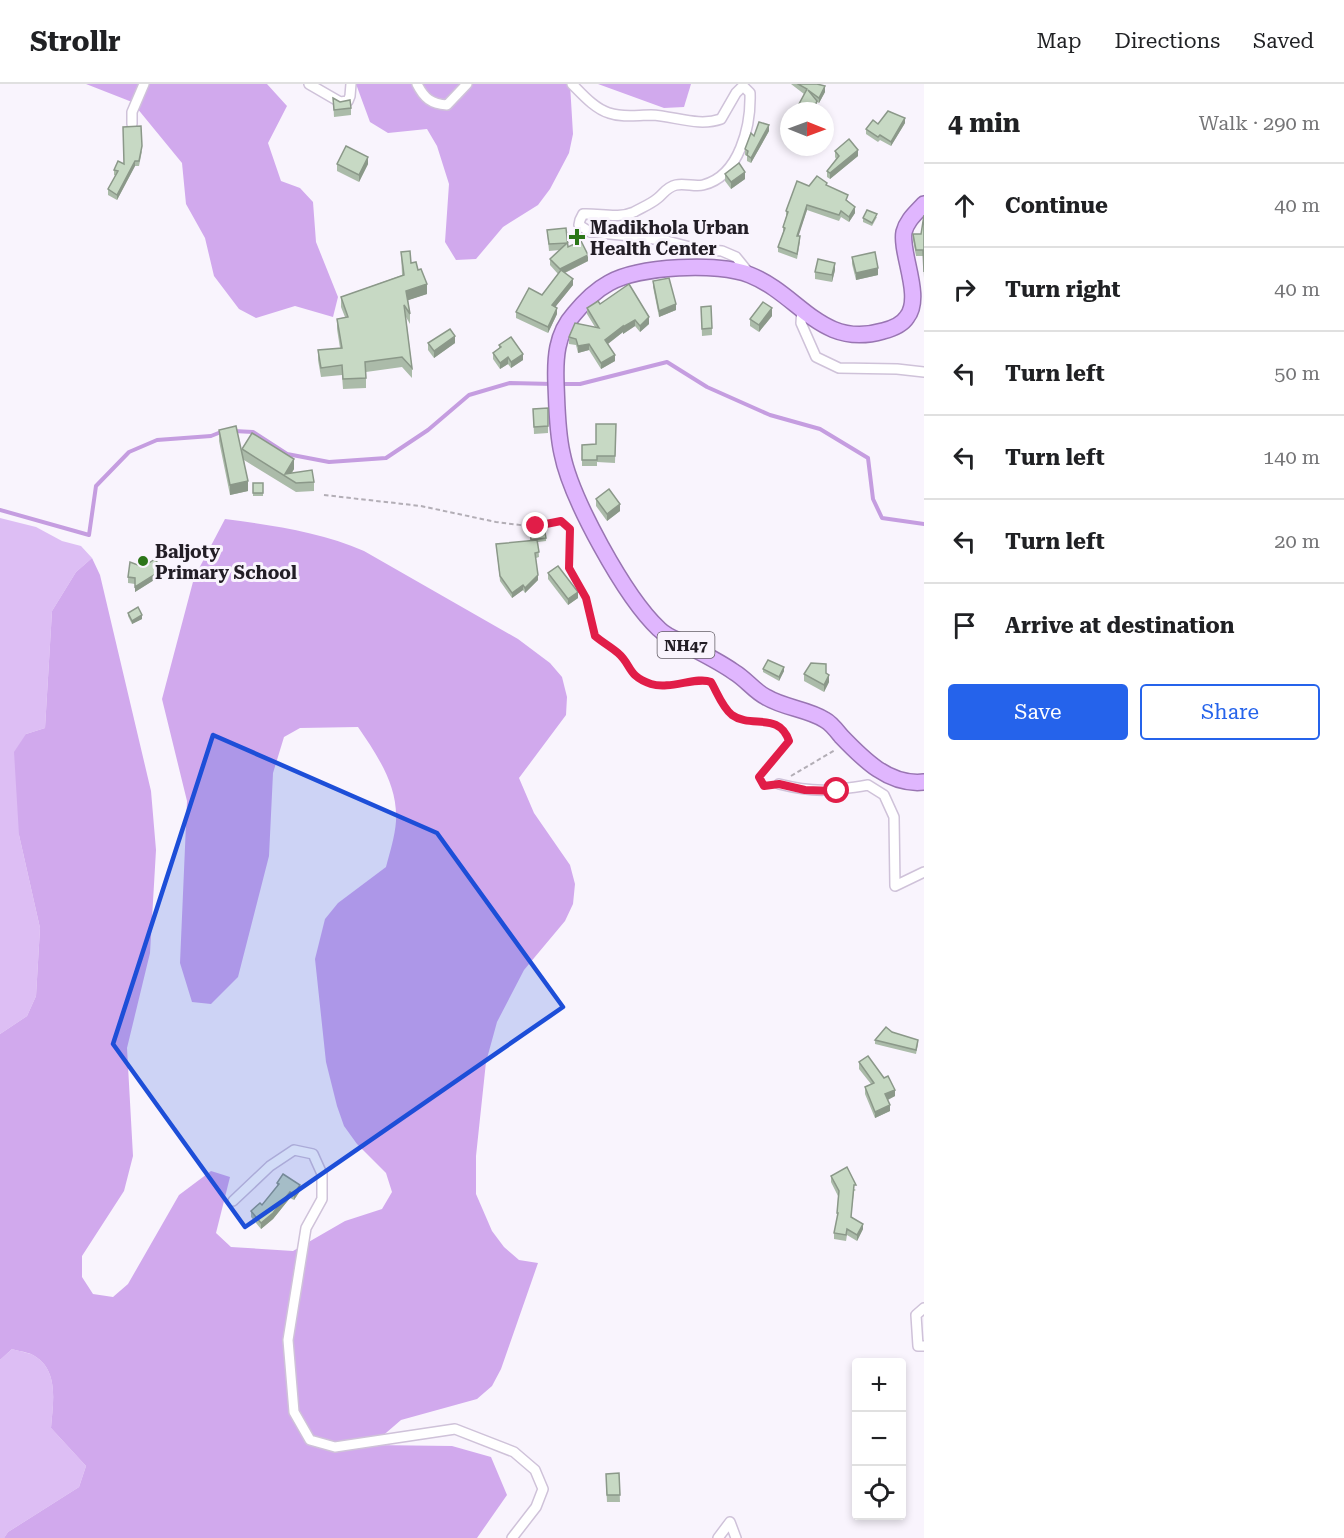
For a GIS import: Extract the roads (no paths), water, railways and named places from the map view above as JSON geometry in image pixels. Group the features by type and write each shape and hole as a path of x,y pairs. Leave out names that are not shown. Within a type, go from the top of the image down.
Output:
{"highway":[{"name":"NH47","path":"924,204 909,221 904,235 911,279 911,306 907,317 892,329 849,336 829,328 751,275 721,268 673,268 637,273 609,283 572,315 564,328 555,354 562,454 573,491 612,564 632,596 660,631 736,673 766,697 826,720 867,762 892,777 924,782"}],"street":[{"path":"132,124 132,112 144,84"},
{"path":"309,84 340,102 348,101 351,84"},
{"path":"417,84 425,97 433,104 447,105 467,84"},
{"path":"572,84 593,104 608,113 630,117 651,115 710,123 721,119 735,93 742,86 750,93 750,107 742,142 734,162 718,178 702,186 677,184 667,188 657,199 632,213 619,216 584,214 579,225 590,232 650,238 698,249 722,251 736,257 751,275"},
{"path":"802,308 801,323 816,357 839,368 924,372"},
{"path":"779,784 805,790 826,791 868,785 884,795 894,817 896,886 924,872"},
{"path":"233,1202 270,1166 294,1150 313,1154 322,1174 322,1198 306,1228 288,1340 294,1412 310,1440 334,1448 455,1429 514,1452 535,1470 543,1489 536,1507 512,1538"},
{"path":"924,1308 916,1316 918,1346 924,1346"},
{"path":"717,1538 730,1522 736,1538"}],"waterway":[{"path":"560,384 580,384 667,362 707,387 770,415 820,429 868,458 873,499 882,518 924,524"},
{"path":"234,431 253,432 287,454 329,462 386,458 428,430 469,395 510,383 553,384"},
{"path":"0,510 89,535 96,486 129,452 157,440 211,436 221,432"}],"place":[{"name":"Madikhola Urban Health Center","path":"577,237"},
{"name":"Baljoty Primary School","path":"143,561"}]}
